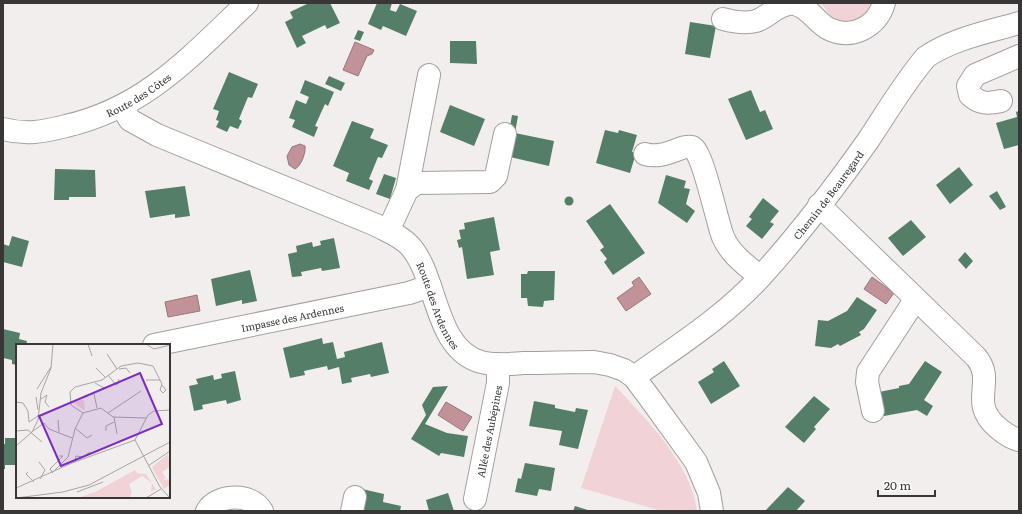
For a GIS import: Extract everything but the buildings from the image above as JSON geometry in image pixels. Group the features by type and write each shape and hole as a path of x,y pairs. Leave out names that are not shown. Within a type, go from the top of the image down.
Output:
{"street":[{"name":"Route des Côtes","path":"3,129 20,133 44,131 87,121 122,107 155,86 183,64 247,3"},
{"path":"723,19 748,23 758,20 786,4 795,4 804,7 827,28 840,33 851,33 864,29 872,24 884,3"},
{"name":"Chemin de Beauregard","path":"634,377 717,317 741,297 760,277 819,205 926,57 937,49 958,41 1019,23"},
{"path":"1001,101 990,104 981,102 970,95 968,86 975,75 1019,56"},
{"path":"388,231 407,190 428,75"},
{"name":"Route des Ardennes","path":"122,107 130,120 157,136 388,231 409,246 420,260 448,334 468,357 480,362 498,364 594,362 610,365 624,370 634,377 696,462 709,492 712,511"},
{"path":"407,190 417,184 490,182 496,176 505,134"},
{"path":"645,154 658,157 686,147 695,149 704,170 718,222 728,247 736,258 760,277"},
{"path":"819,205 982,365 984,380 982,407 985,415 1005,434 1019,440"},
{"name":"Impasse des Ardennes","path":"159,344 409,293 430,286"},
{"path":"873,411 867,382 868,372 915,300"},
{"name":"Allée des Aubépines","path":"475,499 498,383 498,364"},
{"path":"207,511 214,503 241,497 254,501 262,511"}],"shaded area":[{"path":"821,3 895,3 890,9 845,36"},
{"path":"355,42 374,50 372,54 367,56 358,76 343,70"},
{"path":"300,144 305,146 305,152 303,159 295,169 289,165 287,156 292,147"},
{"path":"639,277 651,294 626,311 617,298 634,286 632,282"},
{"path":"872,277 894,293 886,304 864,289"},
{"path":"197,295 200,311 168,317 165,302"},
{"path":"615,386 653,428 677,460 693,494 697,511 662,511 581,488"},
{"path":"446,402 472,417 463,431 438,415"}]}
